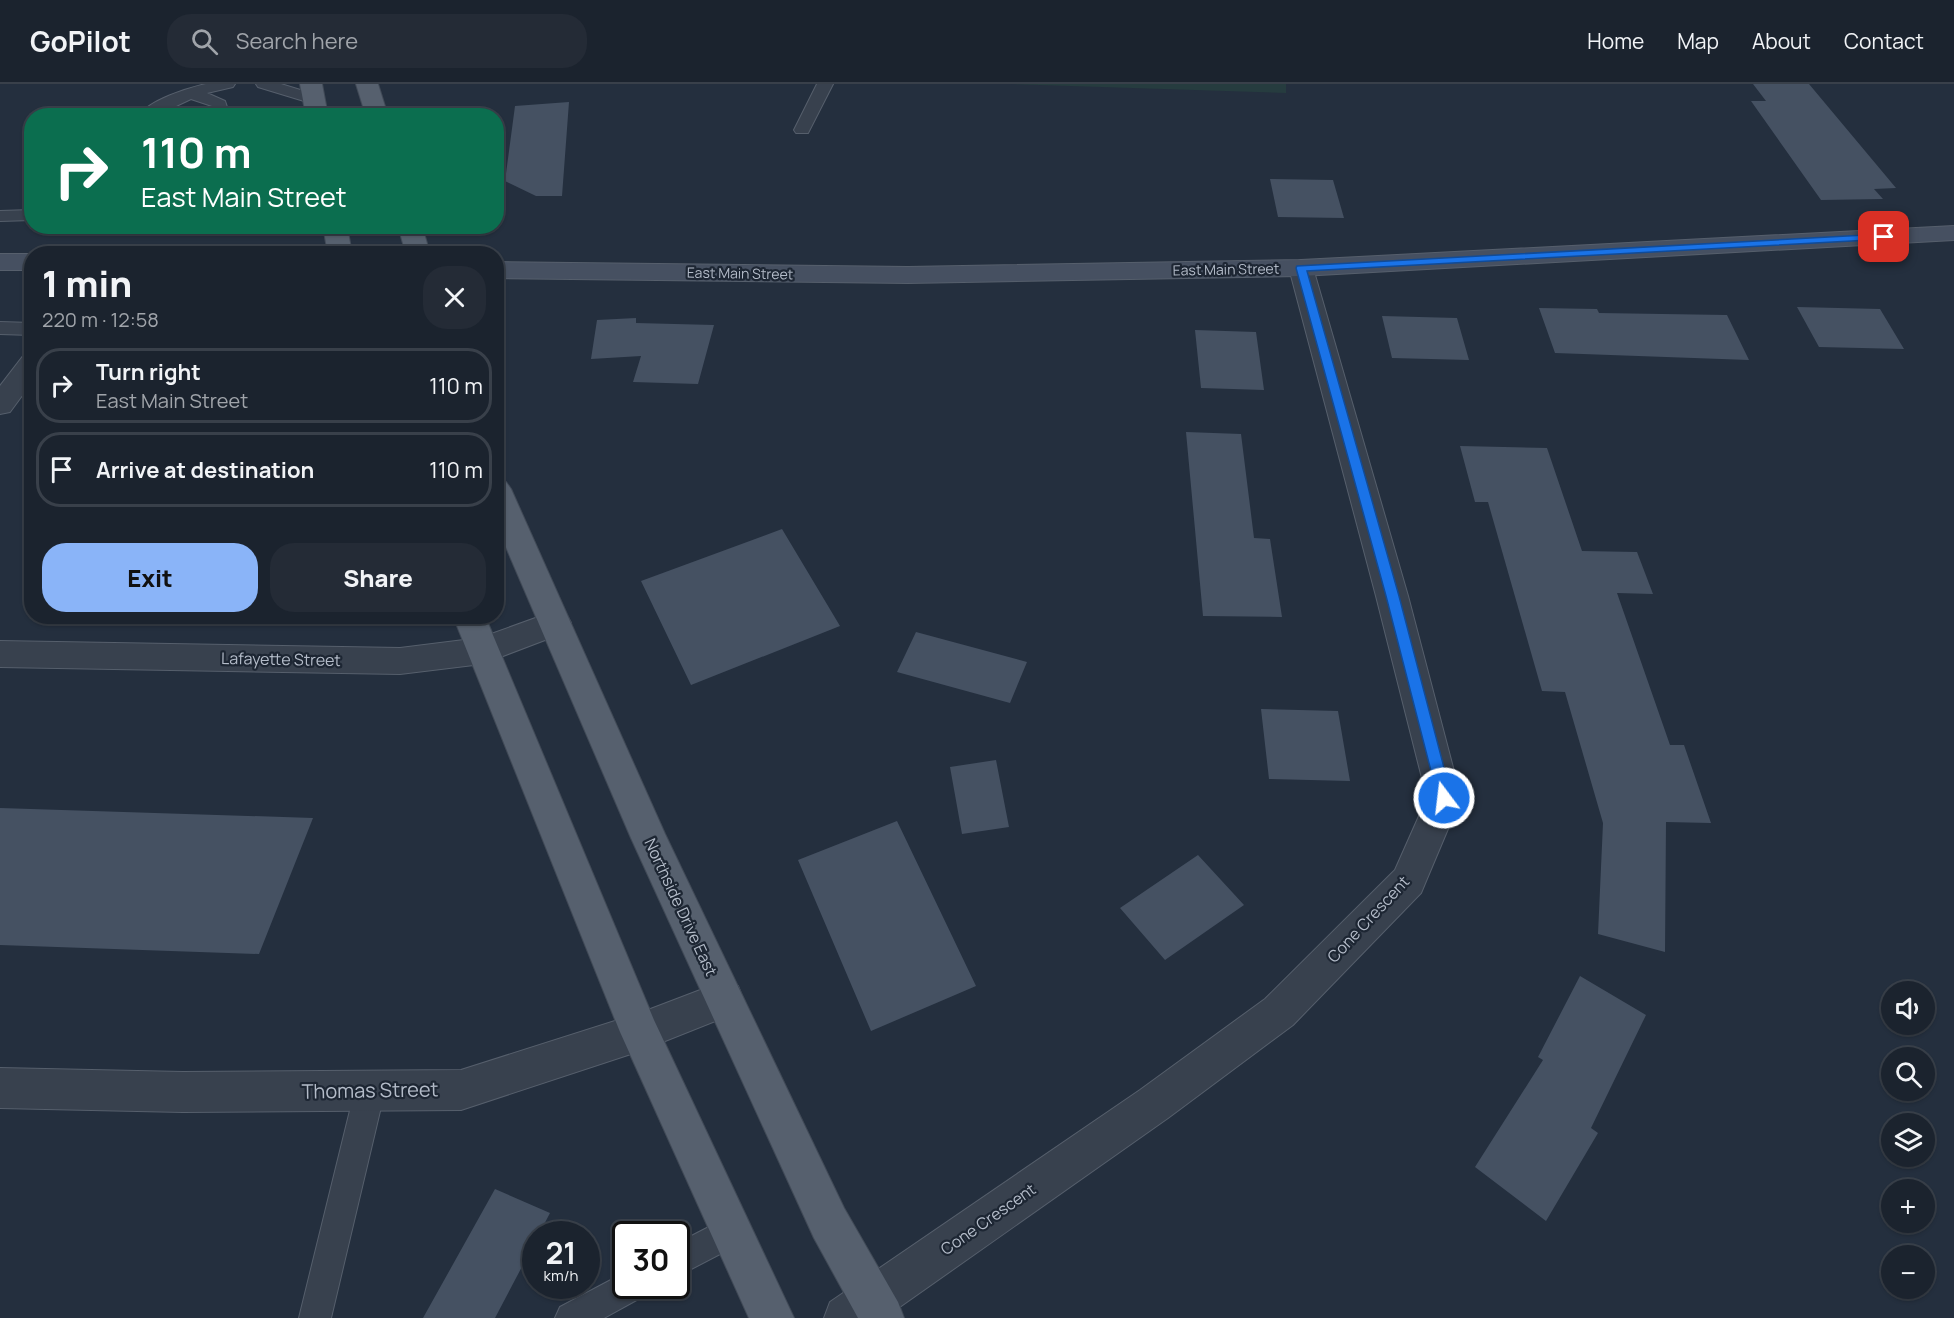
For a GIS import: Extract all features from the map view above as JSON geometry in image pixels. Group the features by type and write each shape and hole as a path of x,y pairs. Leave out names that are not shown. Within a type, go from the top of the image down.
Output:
{"main road":[{"path":"367,84 374,108"},
{"name":"East Main Street","path":"504,270 908,276 1301,268 1954,233"},
{"path":"0,262 24,262"},
{"name":"Northside Drive East","path":"504,507 649,838 829,1223 867,1312"},
{"path":"476,634 640,1032 772,1318"}],"street":[{"name":"Cone Crescent","path":"867,1312 1279,1012 1408,881 1444,798 1392,596 1301,268"},
{"path":"0,405 24,373"},
{"name":"Lafayette Street","path":"0,654 400,661 476,634 555,623"},
{"name":"Thomas Street","path":"0,1088 183,1092 461,1090 640,1032 724,999"}],"lane":[{"path":"157,108 189,94 227,84"},
{"path":"264,84 314,100"},
{"path":"802,130 825,84"},
{"path":"189,94 208,98 219,104 220,108"},
{"path":"0,216 24,215"},
{"path":"0,328 24,329"},
{"path":"315,1318 370,1090"},
{"path":"690,1254 732,1231"},
{"path":"571,1318 612,1296"}],"green space":[{"path":"1010,84 1286,84 1286,93"}],"building":[{"path":"1753,84 1809,84 1896,188 1874,189 1883,199 1821,200 1751,101 1766,101"},
{"path":"569,102 562,196 536,196 505,181 515,106"},
{"path":"1270,179 1333,180 1344,218 1278,217"},
{"path":"1797,307 1880,309 1904,349 1819,347"},
{"path":"1539,308 1597,309 1599,313 1727,315 1749,360 1555,353"},
{"path":"1382,316 1457,318 1469,360 1392,358"},
{"path":"636,318 636,323 714,325 698,384 633,382 641,356 591,359 597,320"},
{"path":"1195,330 1256,332 1264,390 1201,388"},
{"path":"1186,432 1241,434 1254,538 1270,539 1282,617 1203,616"},
{"path":"1460,446 1547,448 1582,551 1637,552 1653,594 1617,593 1670,745 1684,745 1711,823 1666,822 1665,952 1598,934 1603,823 1565,692 1542,691 1488,502 1475,502"},
{"path":"782,529 840,626 691,685 641,581"},
{"path":"916,632 1027,662 1010,703 897,672"},
{"path":"1261,709 1338,711 1350,781 1269,779"},
{"path":"996,760 1009,827 962,834 950,767"},
{"path":"0,808 313,818 259,954 0,945"},
{"path":"897,821 976,986 871,1031 798,860"},
{"path":"1198,855 1244,905 1165,960 1120,908"},
{"path":"1580,976 1646,1015 1591,1128 1598,1133 1546,1221 1475,1167 1543,1060 1538,1057"},
{"path":"495,1189 550,1213 546,1221 522,1221 522,1267 495,1318 423,1318"}],"route":[{"path":"1444,798 1392,596 1301,268 1884,237"}]}
